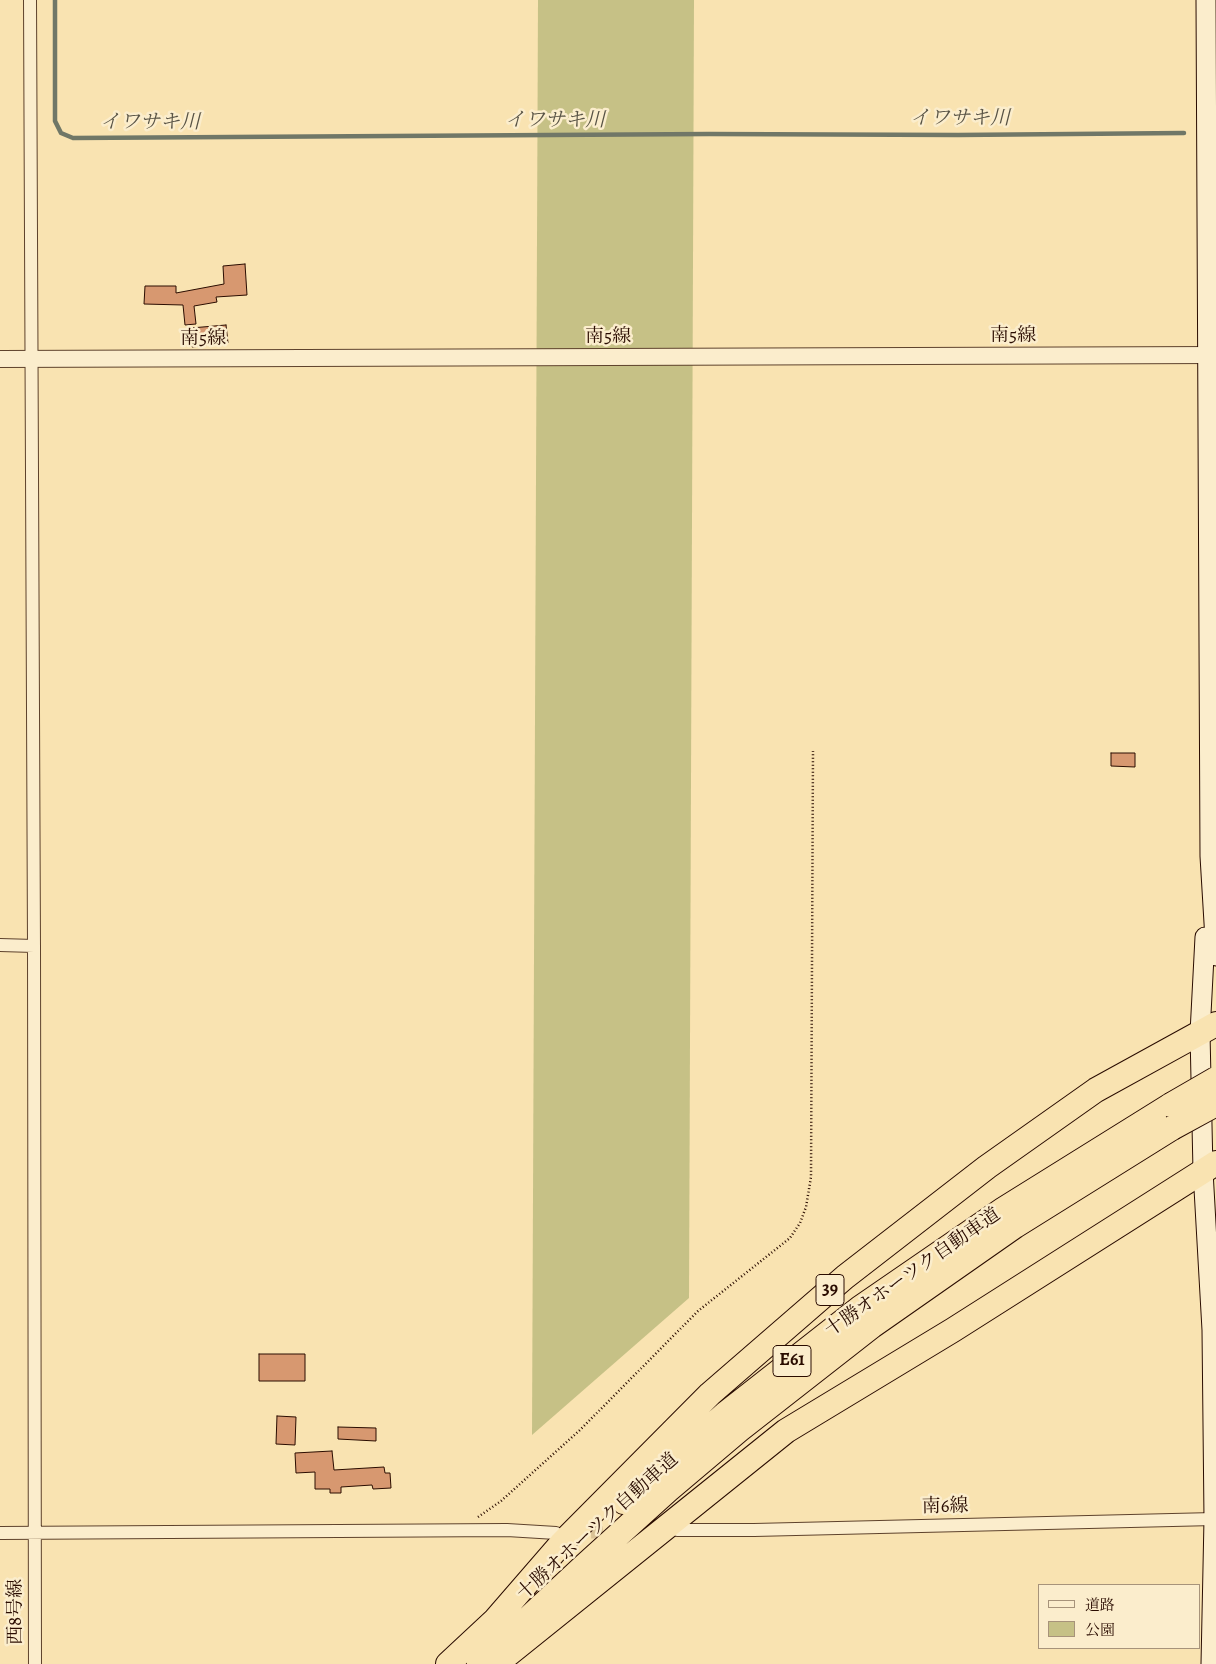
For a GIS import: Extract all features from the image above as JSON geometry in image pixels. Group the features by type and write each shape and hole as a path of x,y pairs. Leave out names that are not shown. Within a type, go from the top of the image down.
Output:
{"highway":[{"name":"39","path":"496,1619 561,1544 710,1394 845,1277 988,1167 1096,1090 1208,1028"},
{"name":"十勝オホーツク自動車道","path":"448,1664 569,1550 725,1414 860,1308 1004,1209 1171,1104 1216,1079"},
{"name":"十勝オホーツク自動車道","path":"479,1664 668,1490 739,1430 872,1326 1015,1226 1172,1128 1216,1104"},
{"path":"496,1664 786,1431 953,1330 1209,1167"}],"main road":[{"path":"1206,0 1211,355 1208,1028 1214,1519 1214,1632 1211,1664"},
{"path":"1210,856 1216,956"},
{"path":"1212,1330 1216,1255"}],"street":[{"name":"西8号線","path":"30,0 35,1664"},
{"name":"南5線","path":"0,359 1211,355"},
{"path":"0,945 34,946"},
{"name":"南6線","path":"677,1530 754,1530 1214,1519"},
{"path":"0,1533 507,1530 556,1533"}],"path":[{"path":"458,1530 501,1501 530,1475 580,1430 698,1311 747,1270 790,1238 800,1223 806,1207 811,1177 813,751"}],"green space":[{"path":"538,0 694,0 689,1298 532,1435"}],"building":[{"path":"245,264 247,295 216,297 217,302 194,306 196,324 185,325 183,305 144,304 145,286 176,286 176,293 224,284 223,266"},
{"path":"226,325 228,343 192,347 191,328"},
{"path":"1111,753 1135,753 1135,767 1111,766"},
{"path":"259,1354 305,1354 305,1381 259,1381"},
{"path":"277,1416 296,1417 295,1445 276,1444"},
{"path":"338,1427 376,1428 376,1441 338,1439"},
{"path":"332,1451 334,1470 384,1467 385,1473 390,1473 391,1488 373,1489 372,1485 341,1487 341,1493 330,1493 330,1489 315,1489 315,1472 296,1473 295,1453"}],"waterway":[{"name":"イワサキ川","path":"55,0 55,121 61,133 73,138 1184,133"}],"tunnel":[{"path":"573,1533 658,1531"}]}
